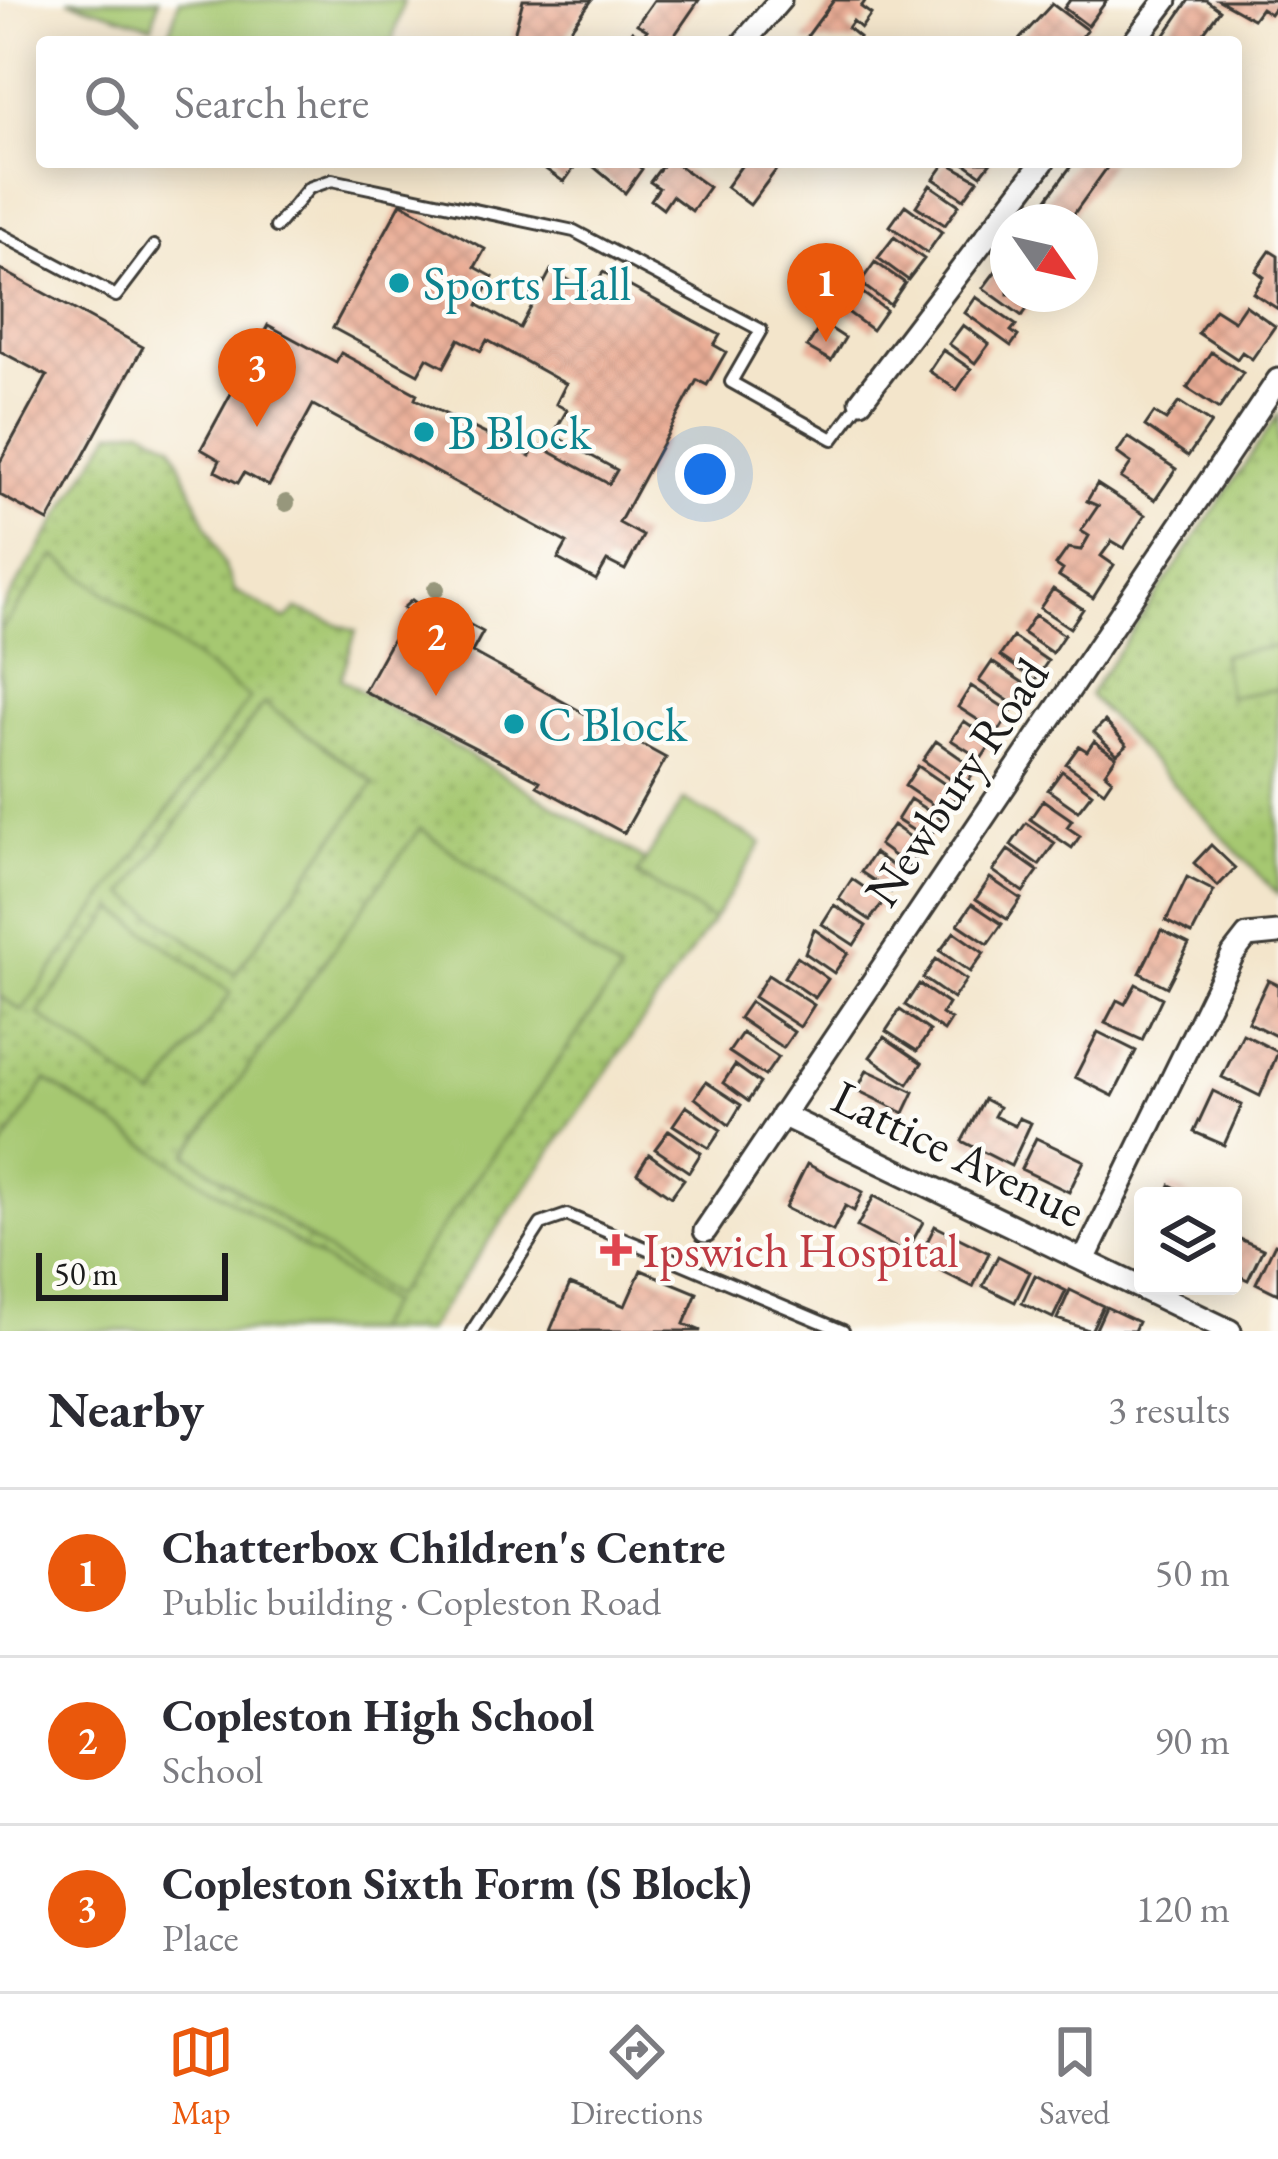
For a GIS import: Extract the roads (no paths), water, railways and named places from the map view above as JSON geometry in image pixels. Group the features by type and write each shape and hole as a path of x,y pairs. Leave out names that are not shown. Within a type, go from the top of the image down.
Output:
{"street":[{"path":"749,36 781,0"},
{"path":"1139,36 1166,0"},
{"path":"861,401 1038,168"},
{"name":"Newbury Road","path":"705,1232 1278,380"},
{"path":"1084,1260 1233,954 1247,936 1278,933"},
{"name":"Lattice Avenue","path":"782,1114 1230,1331"}],"lane":[{"path":"276,227 308,188 332,180 574,231 760,330 730,382 833,439 861,401"},
{"path":"0,234 116,296 154,246"},
{"path":"472,1331 541,1224 567,1215 843,1331"}],"place":[{"name":"Sports Hall","path":"399,283"},
{"name":"Chatterbox Children's Centre","path":"826,342"},
{"name":"Copleston Sixth Form (S Block)","path":"257,427"},
{"name":"B Block","path":"424,432"},
{"name":"Copleston High School","path":"436,696"},
{"name":"C Block","path":"514,724"},
{"name":"Ipswich Hospital","path":"616,1250"}]}
